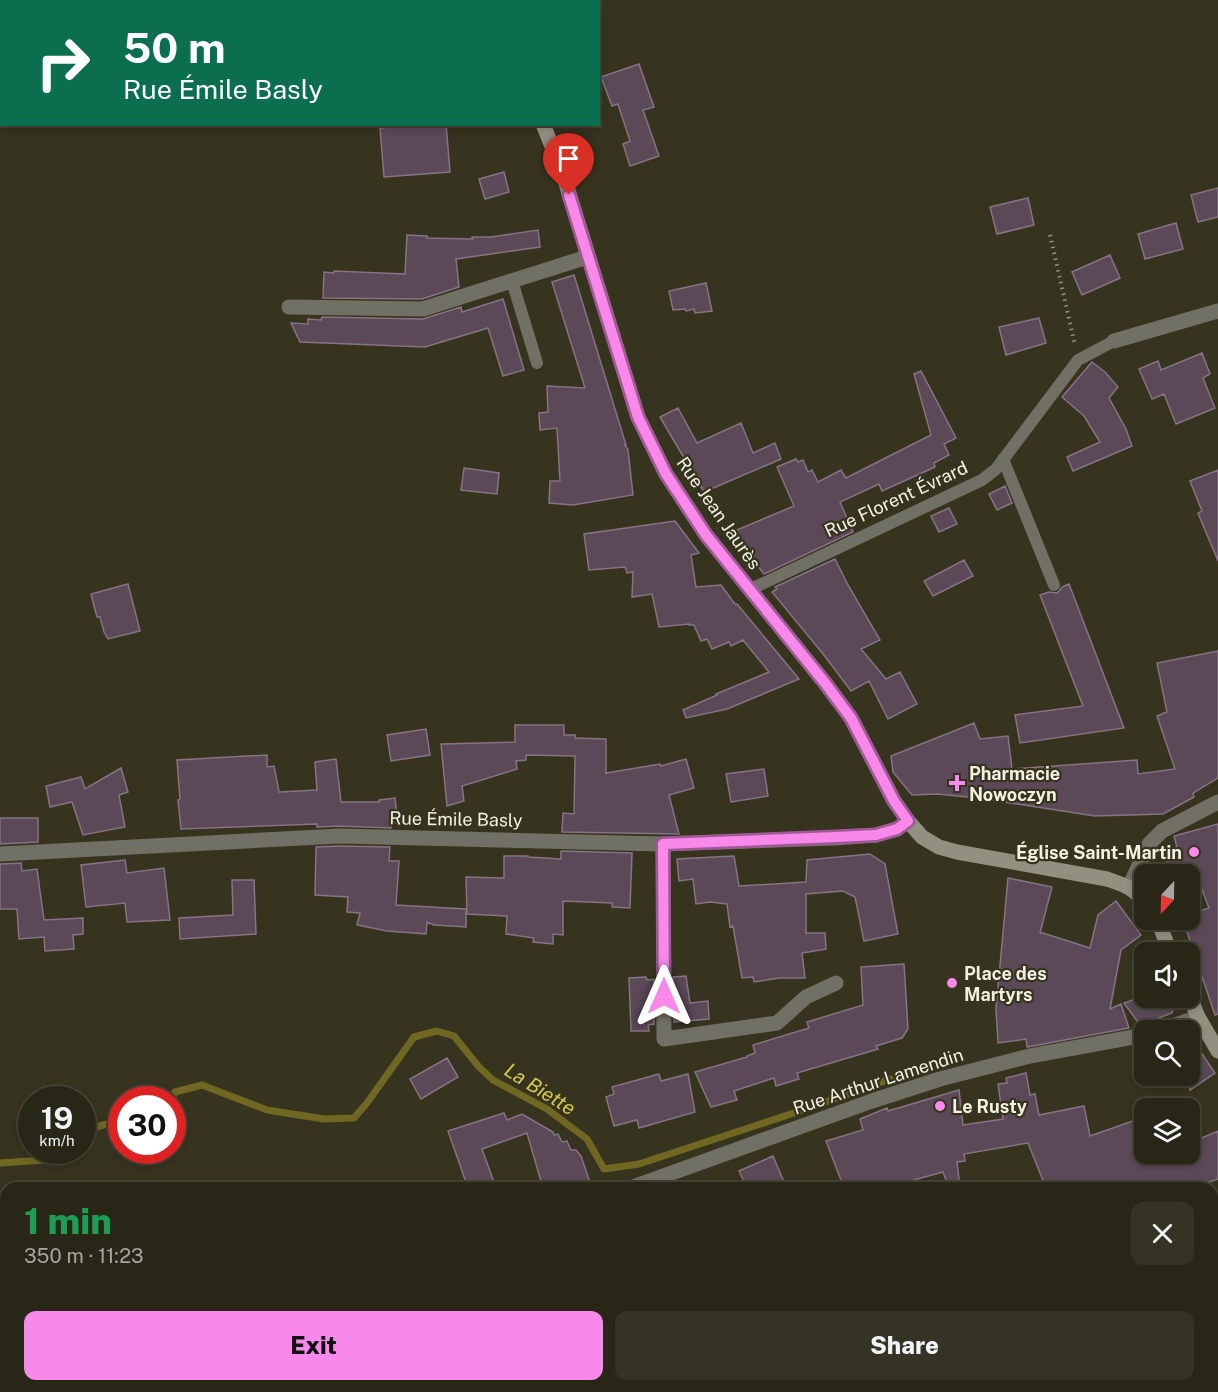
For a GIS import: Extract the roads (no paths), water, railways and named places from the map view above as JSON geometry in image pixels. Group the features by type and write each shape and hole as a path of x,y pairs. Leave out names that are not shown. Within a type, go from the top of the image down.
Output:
{"main road":[{"name":"Rue Jean Jaurès","path":"544,126 563,174 638,417 666,474 706,535 851,718 894,801 908,821 922,837 939,847 1107,879 1129,887"},
{"path":"1129,887 1134,890"},
{"path":"1194,1008 1218,1051"}],"street":[{"path":"289,306 423,309 587,257"},
{"name":"Rue Florent Évrard","path":"1114,341 1218,311"},
{"path":"1129,887 1149,844 1162,831 1218,802"},
{"name":"Rue Émile Basly","path":"0,854 339,836 663,844 876,835 897,829 908,821"},
{"path":"663,844 664,1039 777,1023 806,997 836,983"},
{"path":"1189,1020 1198,1017"},
{"name":"Rue Arthur Lamendin","path":"647,1182 939,1079 1030,1056 1134,1037"}],"lane":[{"path":"512,281 537,363"},
{"name":"Rue Florent Évrard","path":"749,590 982,480 996,469 1078,360 1114,341"},
{"path":"1003,459 1054,585"}],"waterway":[{"name":"La Biette","path":"186,1089 202,1085 267,1110 324,1119 354,1118 414,1037 437,1031 454,1036 479,1067 493,1080 547,1109 587,1139 604,1169 639,1164 890,1079"},
{"name":"La Biette","path":"96,1127 108,1124"},
{"name":"La Biette","path":"0,1163 18,1162"}],"place":[{"name":"Pharmacie Nowoczyn","path":"957,783"},
{"name":"Église Saint-Martin","path":"1194,852"},
{"name":"Place des Martyrs","path":"952,983"},
{"name":"Le Rusty","path":"940,1106"}]}
